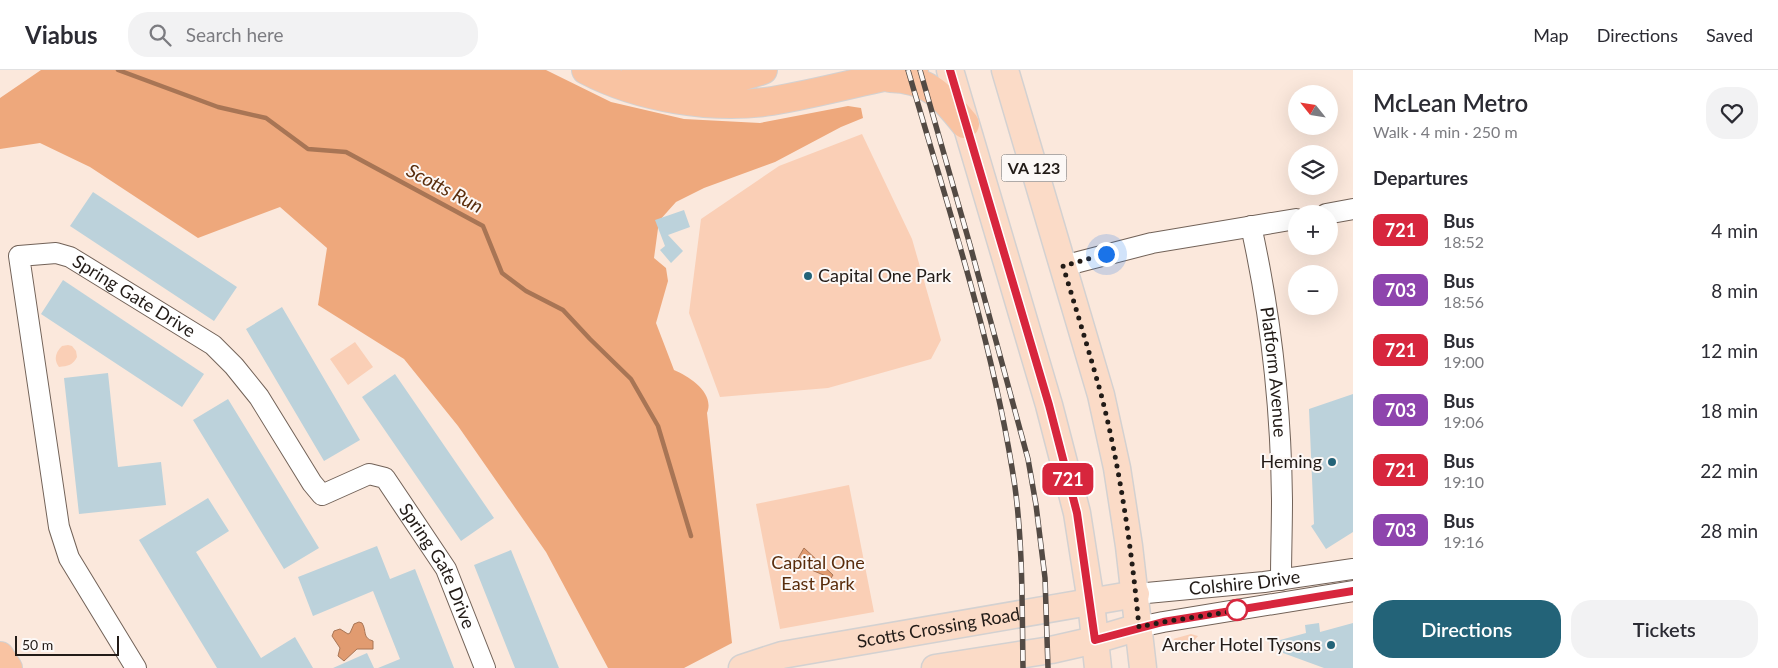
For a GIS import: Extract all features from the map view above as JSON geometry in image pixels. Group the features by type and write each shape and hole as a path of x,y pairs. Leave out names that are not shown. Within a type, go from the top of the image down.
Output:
{"highway":[{"path":"586,70 617,83 653,94 714,104 771,101 914,70"},
{"path":"636,70 674,78 707,80 746,76 763,70"},
{"path":"876,78 910,80 924,84 946,100 965,124"},
{"path":"0,656 8,668"}],"main road":[{"name":"VA 123","path":"950,70 1046,396 1077,513 1091,602 1098,668"},
{"name":"VA 123","path":"1005,70 1101,396 1117,468 1136,594 1144,668"},
{"name":"Scotts Crossing Road","path":"742,668 769,663 812,649 1136,594"},
{"path":"935,668 1051,650 1139,627"},
{"path":"795,668 811,663 884,653 930,630"}],"street":[{"path":"1338,212 1353,209"},
{"path":"1063,266 1152,243 1288,220"},
{"name":"Platform Avenue","path":"1251,226 1267,314 1277,396 1282,500 1281,580"},
{"name":"Spring Gate Drive","path":"136,668 69,558 59,527 19,256 56,252 70,257 213,345 234,366 259,397 312,483 322,495 369,474 385,478 446,568 485,668"},
{"name":"Colshire Drive","path":"1136,594 1281,580 1353,569"},
{"name":"Colshire Drive","path":"1139,627 1353,591"}],"green space":[{"name":"Capital One Park","path":"862,134 912,239 941,340 931,359 828,388 720,397 689,313 701,219 779,166"},
{"path":"355,342 373,367 348,385 330,359"},
{"path":"62,346 72,346 76,351 77,357 70,365 59,367 56,361 57,353"},
{"name":"Capital One East Park","path":"849,485 874,612 780,629 756,504"},
{"path":"1191,634 1198,636 1190,645 1181,645 1173,639"}],"shaded area":[{"path":"41,70 546,70 611,102 684,119 760,123 848,106 861,108 863,118 841,127 775,162 704,188 676,202 659,221 654,258 666,268 668,281 656,323 674,370 694,381 700,387 709,406 707,413 732,643 684,668 608,668 546,552 458,426 404,359 318,305 327,248 280,207 198,238 90,167 40,143 0,149 0,98"},
{"path":"804,548 833,575 831,578 809,569 797,560"},
{"path":"362,623 367,638 373,641 373,649 357,649 344,661 338,656 340,648 332,636 334,631 340,629 348,634 350,633 354,624"}],"building":[{"path":"93,192 237,287 214,321 70,226"},
{"path":"684,210 690,227 668,235 683,251 671,263 660,250 665,246 655,220"},
{"path":"63,280 204,374 182,407 41,314"},
{"path":"282,307 360,440 324,461 246,329"},
{"path":"108,373 118,467 161,462 166,505 79,514 64,378"},
{"path":"395,374 494,518 461,541 362,397"},
{"name":"Heming","path":"1353,394 1353,532 1326,549 1311,526 1314,524 1309,409"},
{"path":"228,399 319,548 284,569 193,420"},
{"path":"208,498 229,531 196,552 261,658 295,637 313,668 217,668 139,540"},
{"path":"377,546 390,579 415,569 454,668 378,668 400,659 373,591 313,616 298,577"},
{"path":"511,550 559,668 515,668 474,565"},
{"name":"Archer Hotel Tysons","path":"1319,623 1320,632 1353,623 1353,668 1324,668 1283,653 1280,640 1306,633 1305,625"},
{"path":"367,653 374,668 333,668"}],"waterway":[{"name":"Scotts Run","path":"118,70 218,107 266,118 308,149 346,152 483,226 502,273 526,291 563,310 631,379 658,426 691,536"}],"railway":[{"path":"908,70 969,277 1006,434 1015,487 1019,532 1022,578 1023,668"},
{"path":"920,70 1028,459 1045,578 1048,668"}],"bus line":[{"name":"721","path":"950,70 1049,405 1077,513 1095,640 1163,622 1353,591"}],"place":[{"name":"Capital One Park","path":"808,276"},
{"name":"Heming","path":"1332,462"},
{"name":"Archer Hotel Tysons","path":"1331,645"}],"route":[{"path":"1106,254 1063,266 1101,396 1117,468 1130,546 1139,627 1240,610 1237,610"}]}
